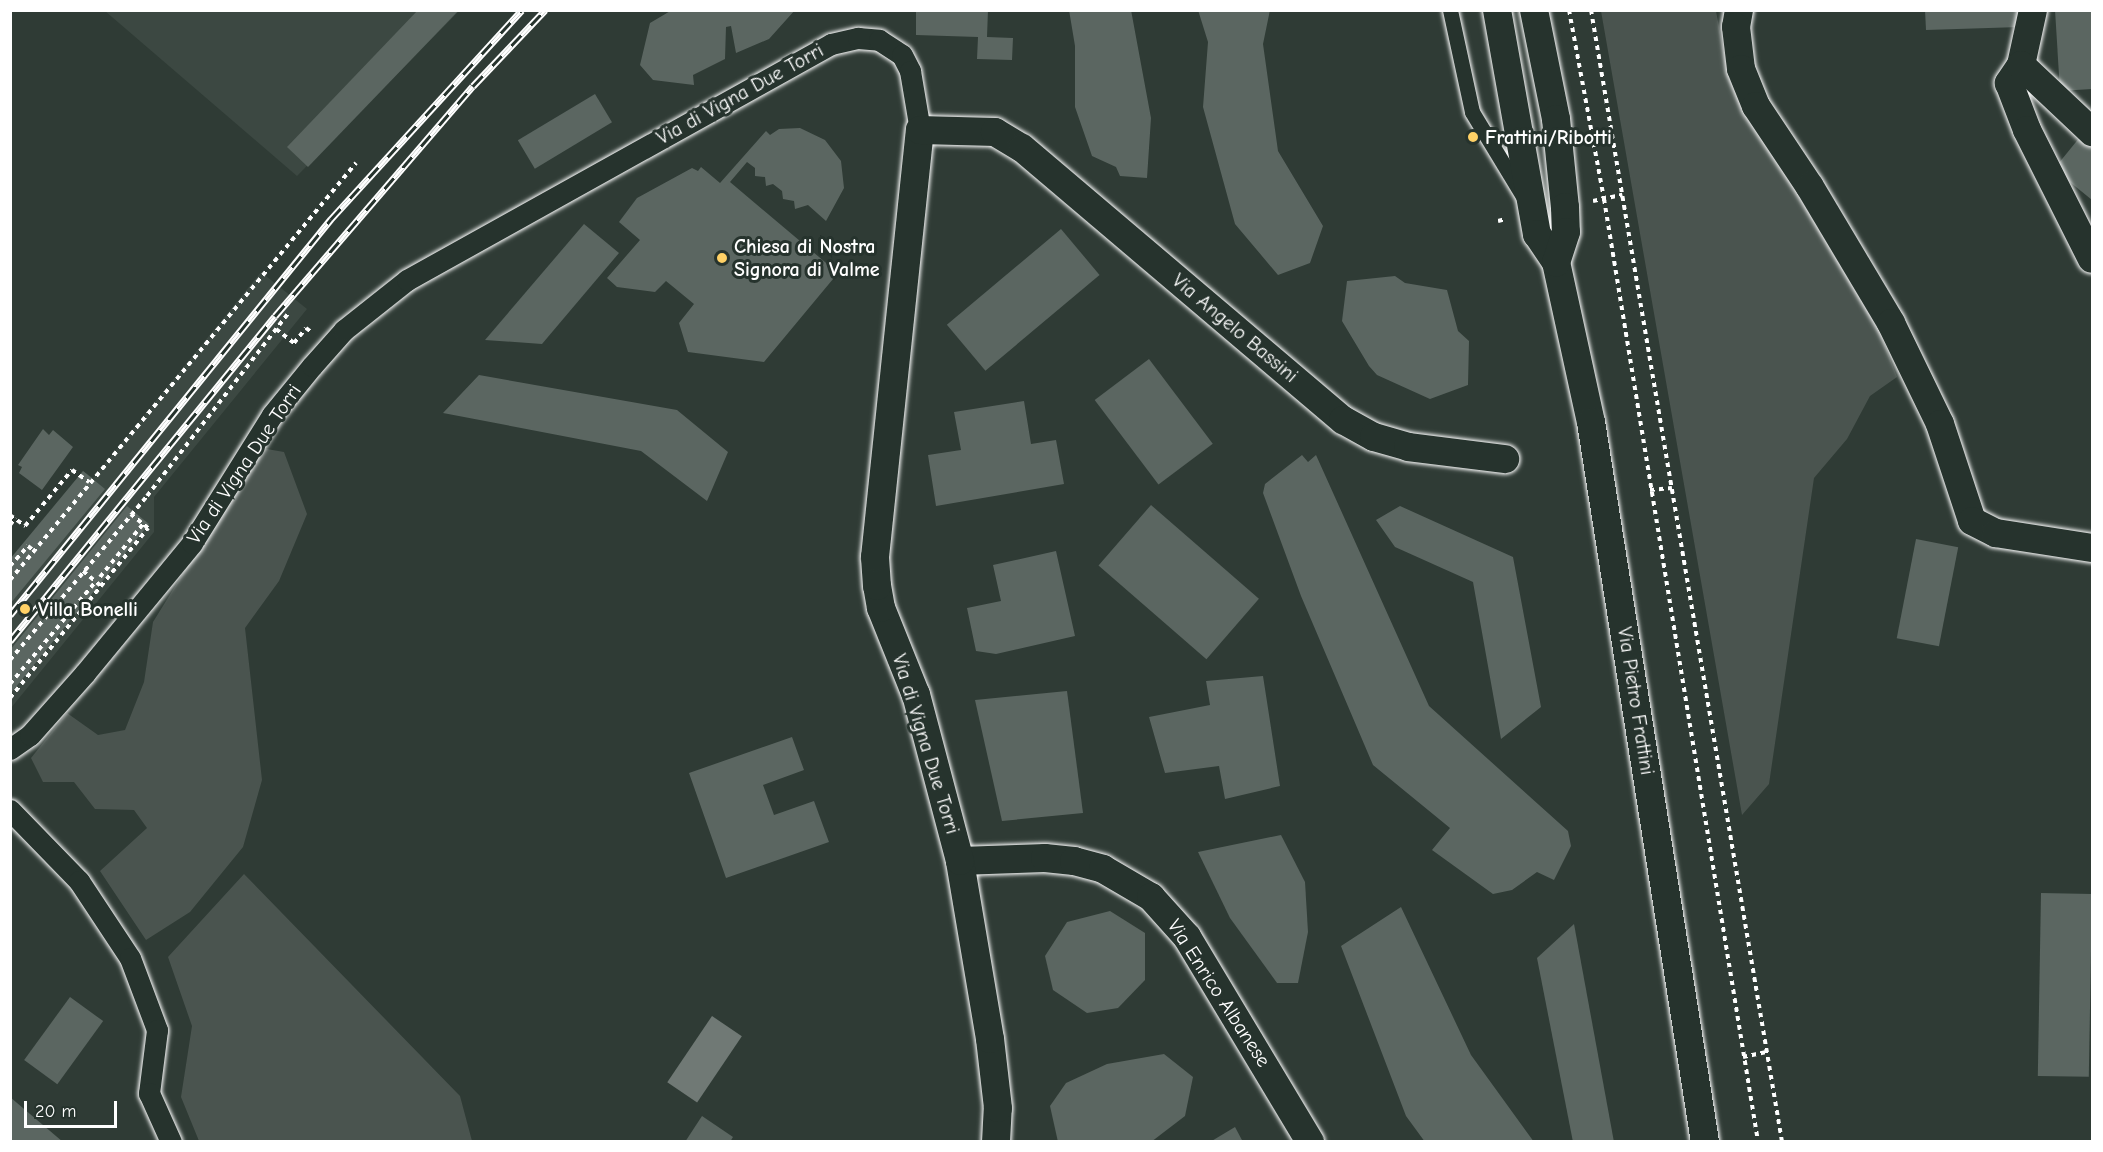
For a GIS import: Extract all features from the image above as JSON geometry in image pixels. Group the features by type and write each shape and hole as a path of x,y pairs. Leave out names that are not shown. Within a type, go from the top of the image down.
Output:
{"street":[{"name":"Via Pietro Frattini","path":"1497,10 1537,234 1556,262 1591,422 1705,1142"},
{"path":"1534,10 1556,119 1565,207 1566,232 1556,262"},
{"path":"1739,10 1736,27 1741,69 1756,106 1810,187 1891,323 1940,424 1972,521 1996,534 2092,548"},
{"path":"2033,10 2021,65 2009,84 2027,130 2092,259"},
{"name":"Via di Vigna Due Torri","path":"10,749 30,735 70,691 192,543 272,415 344,330 407,280 831,44 858,38 879,40 896,49 910,71 920,130 875,557 881,608 916,695 960,861 990,1039 998,1108 996,1142"},
{"path":"2021,65 2088,123"},
{"name":"Via Angelo Bassini","path":"920,130 995,132 1022,148 1343,420 1374,437 1408,447 1504,459"},
{"path":"10,810 31,828 79,881 130,958 157,1030 149,1093 171,1142"},
{"name":"Via Enrico Albanese","path":"960,861 1045,858 1074,861 1103,869 1151,897 1187,937 1310,1142"}],"lane":[{"name":"Via Pietro Frattini","path":"1450,10 1473,112 1534,213"}],"path":[{"path":"1569,10 1604,199 1758,1142"},
{"path":"1591,10 1782,1142"},
{"path":"10,580 356,163"},
{"path":"1587,202 1622,195"},
{"path":"10,660 131,514 289,312"},
{"path":"10,525 13,516 26,526 72,470 89,482"},
{"path":"1650,490 1672,488"},
{"path":"10,698 148,528 131,514"},
{"path":"100,577 143,524"},
{"path":"10,566 28,546 34,551"},
{"path":"83,571 102,587"},
{"path":"10,684 96,581"},
{"path":"1743,1057 1767,1052"}],"shaded area":[{"path":"105,11 459,11 297,176"},
{"path":"1601,11 1716,11 1729,79 1872,312 1897,377 1870,396 1847,439 1814,478 1769,784 1742,815"},
{"path":"261,272 307,309 154,497 154,532 11,708 11,559 83,471 93,478"},
{"path":"261,448 284,452 307,514 279,581 245,628 262,780 243,847 190,912 146,940 100,871 147,828 134,810 95,809 74,782 43,782 31,758 67,713 98,735 125,730 144,682 153,622"},
{"path":"244,874 460,1096 472,1141 199,1141 181,1097 192,1026 168,957"},
{"path":"712,1016 742,1036 697,1102 667,1082"}],"building":[{"path":"418,10 459,10 308,167 287,147"},
{"path":"672,10 795,10 769,39 736,53 731,26 726,27 725,59 693,75 694,85 653,80 640,65 650,23"},
{"path":"916,10 988,10 987,37 1013,38 1012,60 977,59 978,37 916,35"},
{"path":"1069,10 1131,10 1151,118 1147,178 1120,176 1116,167 1092,156 1075,107 1075,46"},
{"path":"1198,10 1270,10 1263,44 1278,151 1323,226 1310,263 1278,275 1235,224 1203,107 1208,42"},
{"path":"1925,10 2019,10 2020,27 1926,30"},
{"path":"2055,10 2092,10 2092,89 2060,91"},
{"path":"595,94 612,122 535,169 518,140"},
{"name":"Chiesa di Nostra Signora di Valme","path":"800,128 825,140 841,161 844,188 826,221 808,205 795,209 794,201 783,199 782,191 773,184 766,186 765,177 755,176 755,168 747,162 730,182 838,273 764,362 688,352 679,323 694,304 666,281 655,292 617,287 607,278 640,240 619,222 637,198 692,168 698,171 701,167 720,183 766,131 770,135 779,129"},
{"path":"2080,137 2092,148 2092,200 2054,169"},
{"path":"584,224 619,253 542,344 485,340"},
{"path":"1061,229 1100,275 985,371 947,325"},
{"path":"1395,276 1405,283 1447,290 1458,331 1469,341 1468,385 1430,399 1377,375 1369,366 1342,321 1347,281"},
{"path":"1149,359 1213,444 1158,485 1095,400"},
{"path":"479,375 677,410 728,452 707,501 641,451 443,413"},
{"path":"1024,401 1031,444 1056,440 1064,484 936,506 928,455 961,450 954,412"},
{"path":"43,429 49,435 53,430 73,447 42,490 19,473 22,467 18,465"},
{"path":"1302,455 1308,462 1316,455 1429,706 1568,831 1571,846 1554,880 1537,872 1512,890 1493,894 1432,850 1450,828 1373,765 1301,596 1263,493 1265,484"},
{"path":"83,471 105,489 10,604 10,559"},
{"path":"1151,505 1259,599 1206,659 1099,565"},
{"path":"127,506 149,524 10,694 10,650"},
{"path":"1400,506 1513,557 1541,707 1501,739 1473,582 1395,547 1376,520"},
{"path":"1916,539 1958,547 1939,646 1897,638"},
{"path":"1056,551 1075,636 996,654 976,651 967,608 1001,601 993,565"},
{"path":"1263,676 1280,786 1225,799 1219,766 1165,773 1149,717 1210,705 1206,681"},
{"path":"1067,691 1083,813 1002,821 975,700"},
{"path":"792,737 804,770 763,785 774,815 814,801 829,842 726,878 689,773"},
{"path":"1281,835 1305,882 1308,932 1298,983 1277,983 1230,918 1198,852"},
{"path":"2041,893 2092,894 2089,1077 2038,1076"},
{"path":"1401,907 1471,1055 1534,1142 1425,1142 1406,1116 1341,946"},
{"path":"1110,911 1145,933 1145,980 1118,1008 1087,1013 1053,990 1045,956 1067,922"},
{"path":"1574,924 1614,1142 1573,1142 1537,958"},
{"path":"70,997 103,1021 57,1084 24,1060"},
{"path":"1164,1054 1193,1077 1185,1116 1151,1142 1058,1142 1050,1106 1066,1083 1107,1064"},
{"path":"10,1097 63,1142 10,1142"},
{"path":"702,1116 733,1137 730,1142 685,1142"},
{"path":"1235,1127 1243,1142 1210,1142"}],"railway":[{"path":"10,615 331,219 522,10"},
{"path":"10,641 275,316 473,86 545,10"}],"place":[{"name":"Frattini/Ribotti","path":"1473,137"},
{"name":"Chiesa di Nostra Signora di Valme","path":"722,258"},
{"name":"Villa Bonelli","path":"25,609"}]}
